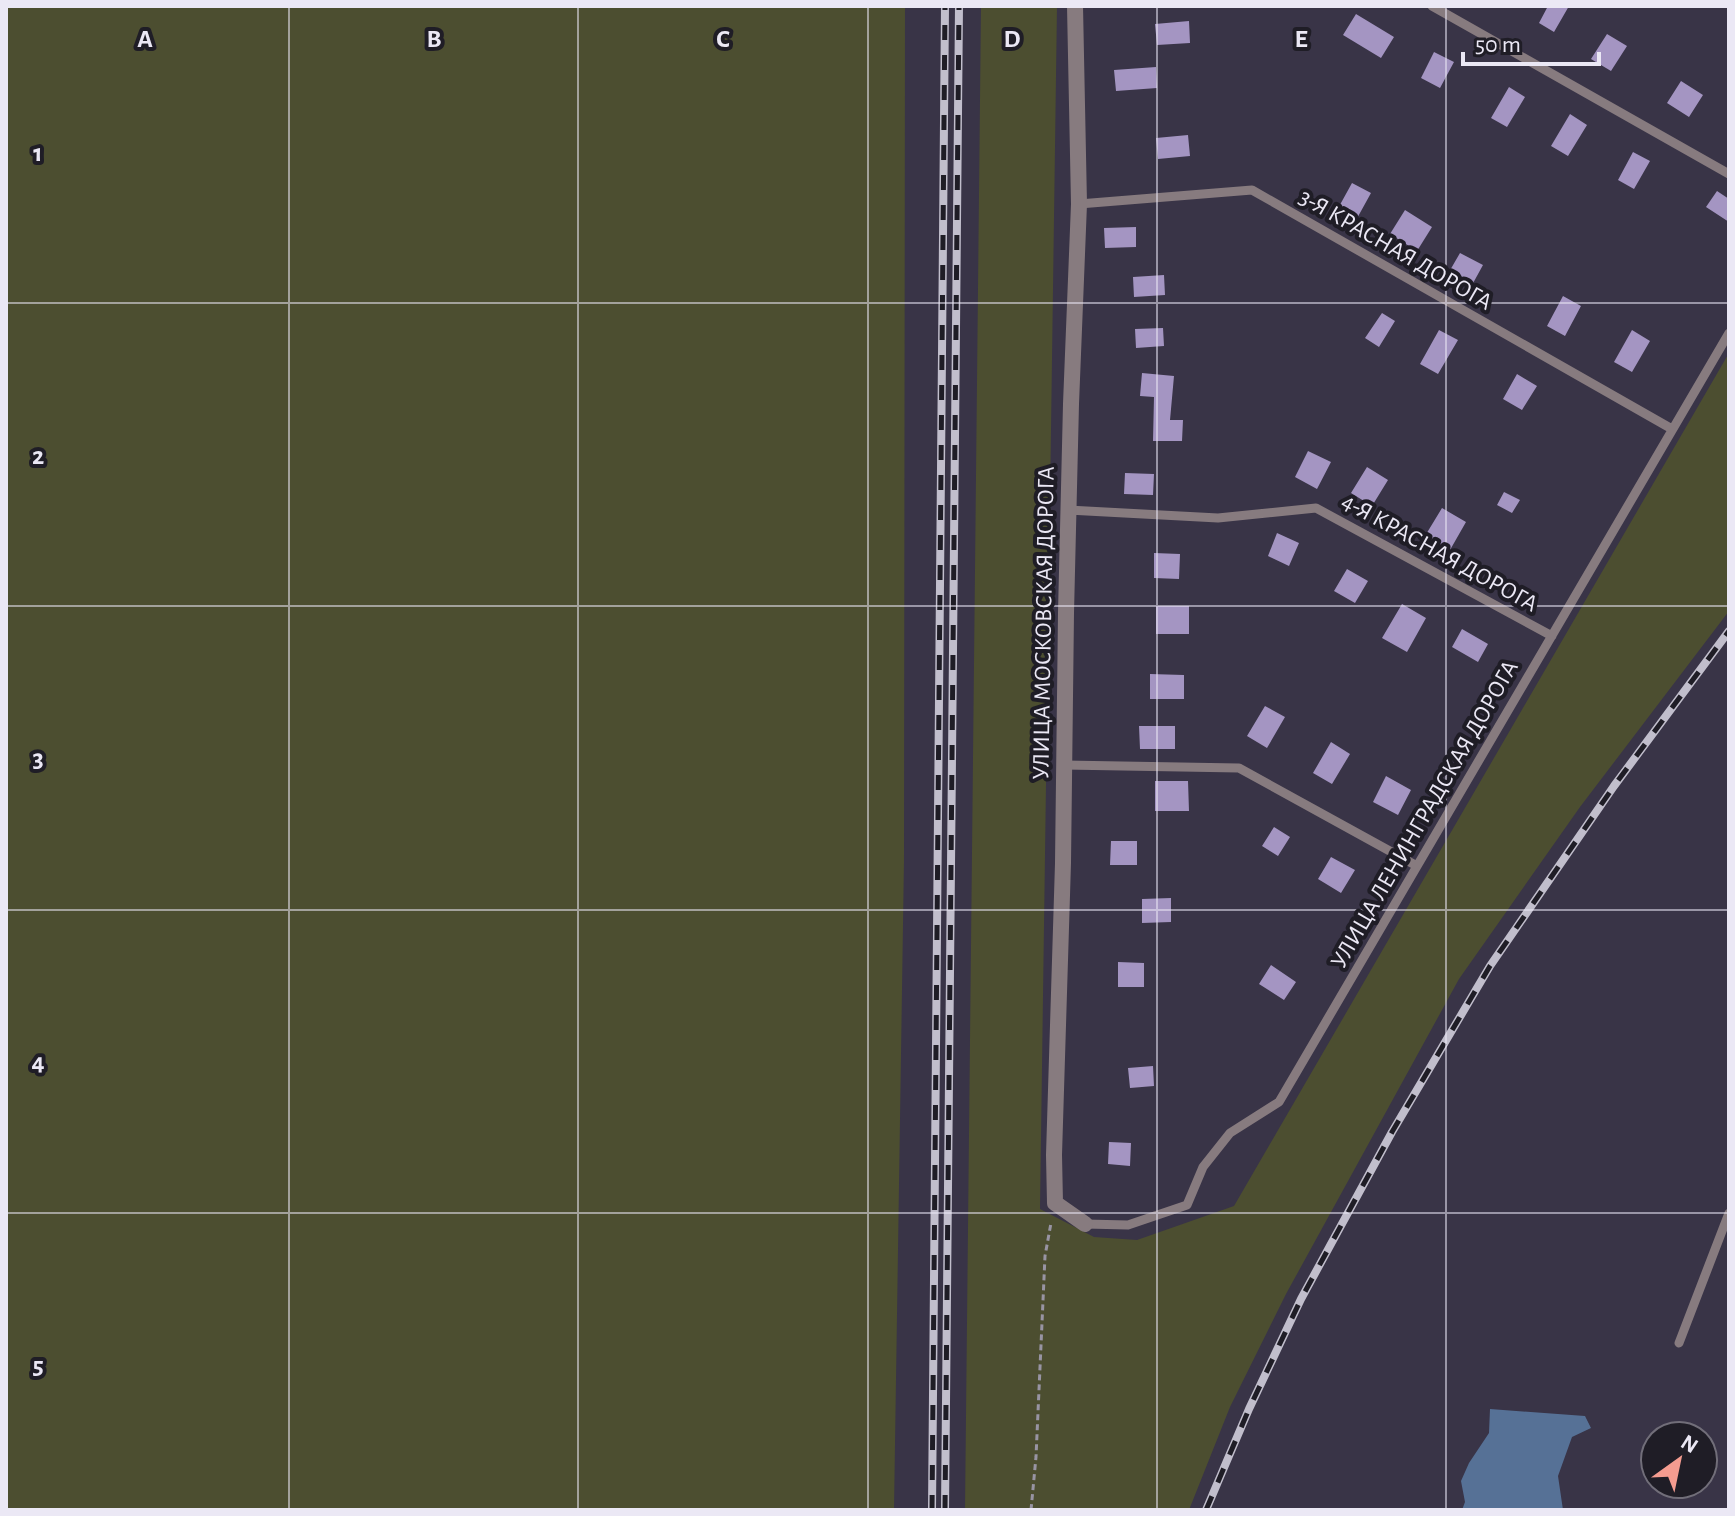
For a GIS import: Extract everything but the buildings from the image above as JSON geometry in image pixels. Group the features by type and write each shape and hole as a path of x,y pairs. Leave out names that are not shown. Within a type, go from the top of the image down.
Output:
{"street":[{"name":"УЛИЦА МОСКОВСКАЯ ДОРОГА","path":"1055,1203 1068,510 1079,204 1075,6"},
{"path":"1055,1203 1085,1224"}],"lane":[{"path":"1432,6 1729,174"},
{"name":"3-Я КРАСНАЯ ДОРОГА","path":"1079,204 1252,190 1672,429"},
{"name":"УЛИЦА ЛЕНИНГРАДСКАЯ ДОРОГА","path":"1085,1224 1128,1225 1187,1205 1203,1167 1230,1133 1279,1102 1729,333"},
{"name":"4-Я КРАСНАЯ ДОРОГА","path":"1068,510 1218,518 1316,508 1552,636"},
{"path":"1064,765 1239,768 1417,866"},
{"path":"1679,1343 1729,1213"}],"path":[{"path":"1031,1510 1045,1256 1055,1203"}],"green space":[{"path":"6,6 905,6 904,860 894,1510 6,1510"},
{"path":"981,6 1057,6 1040,1209 1094,1237 1137,1240 1234,1206 1729,353 1729,611 1580,807 1459,979 1286,1294 1230,1407 1189,1510 965,1510"}],"water":[{"path":"1490,1409 1585,1416 1591,1428 1572,1437 1558,1476 1563,1510 1462,1510 1465,1502 1461,1481 1489,1433"}],"railway":[{"path":"932,1510 945,6"},
{"path":"945,1510 959,6"},
{"path":"1206,1510 1301,1299 1392,1132 1490,966 1614,786 1729,631"}]}
